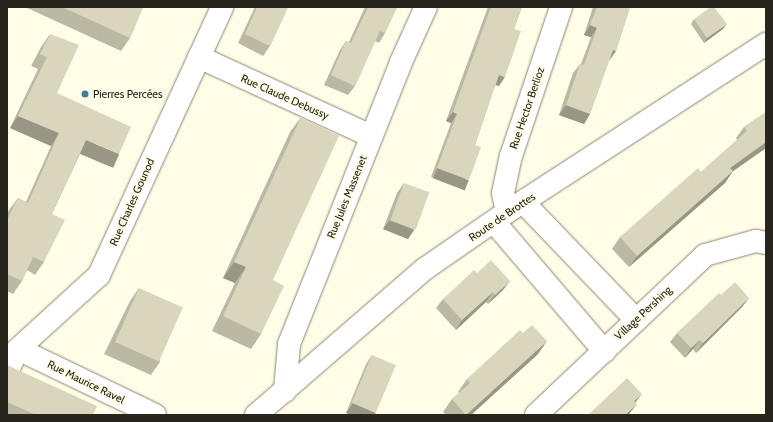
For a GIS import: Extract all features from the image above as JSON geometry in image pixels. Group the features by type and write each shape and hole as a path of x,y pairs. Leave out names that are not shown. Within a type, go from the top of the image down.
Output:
{"street":[{"name":"Rue Charles Gounod","path":"7,372 18,349 99,275 222,7"},
{"name":"Rue Jules Massenet","path":"285,391 289,344 371,136 426,7"},
{"name":"Rue Hector Berlioz","path":"508,212 503,193 511,156 561,7"},
{"name":"Route de Brottes","path":"256,415 426,268 508,212 766,44"},
{"name":"Rue Claude Debussy","path":"198,57 371,136"},
{"path":"508,212 636,320"},
{"path":"508,212 604,351"},
{"name":"Village Pershing","path":"536,415 705,255 756,241 766,243"},
{"name":"Rue Maurice Ravel","path":"18,349 155,415"}],"building":[{"path":"62,7 143,7 130,38"},
{"path":"257,7 288,7 270,46 245,34"},
{"path":"368,7 397,7 385,33 380,31 355,86 331,75 346,41 351,43"},
{"path":"491,7 522,7 514,29 521,31 505,77 499,75 475,145 481,147 469,180 437,168 457,114 453,112"},
{"path":"597,7 630,7 616,51 613,50 590,114 566,105 580,64 584,65 597,28 590,25"},
{"path":"711,7 714,7 727,24 707,38 694,19"},
{"path":"50,34 79,45 57,93 131,127 119,154 86,140 52,214 65,220 44,262 33,257 22,281 7,274 7,220 18,198 28,203 59,133 18,116 47,57 40,54"},
{"path":"766,112 766,142 730,168 733,171 637,256 620,237 698,168 701,172 747,131 744,127"},
{"path":"301,117 339,136 273,280 284,286 261,334 223,316 246,267 234,262"},
{"path":"404,183 429,192 416,230 390,221"},
{"path":"491,260 510,281 495,295 493,292 462,320 443,299 474,270 477,273"},
{"path":"735,282 749,298 703,343 700,340 691,348 677,333 719,293 721,295"},
{"path":"139,288 183,308 159,361 115,342"},
{"path":"532,325 547,341 466,415 452,399 470,383 467,379 520,330 523,333"},
{"path":"372,355 396,365 376,413 352,403"},
{"path":"7,365 97,406 93,415 36,415 7,402"},
{"path":"627,378 642,394 634,401 637,404 625,415 588,415"}],"place":[{"name":"Pierres Percées","path":"85,94"}]}
